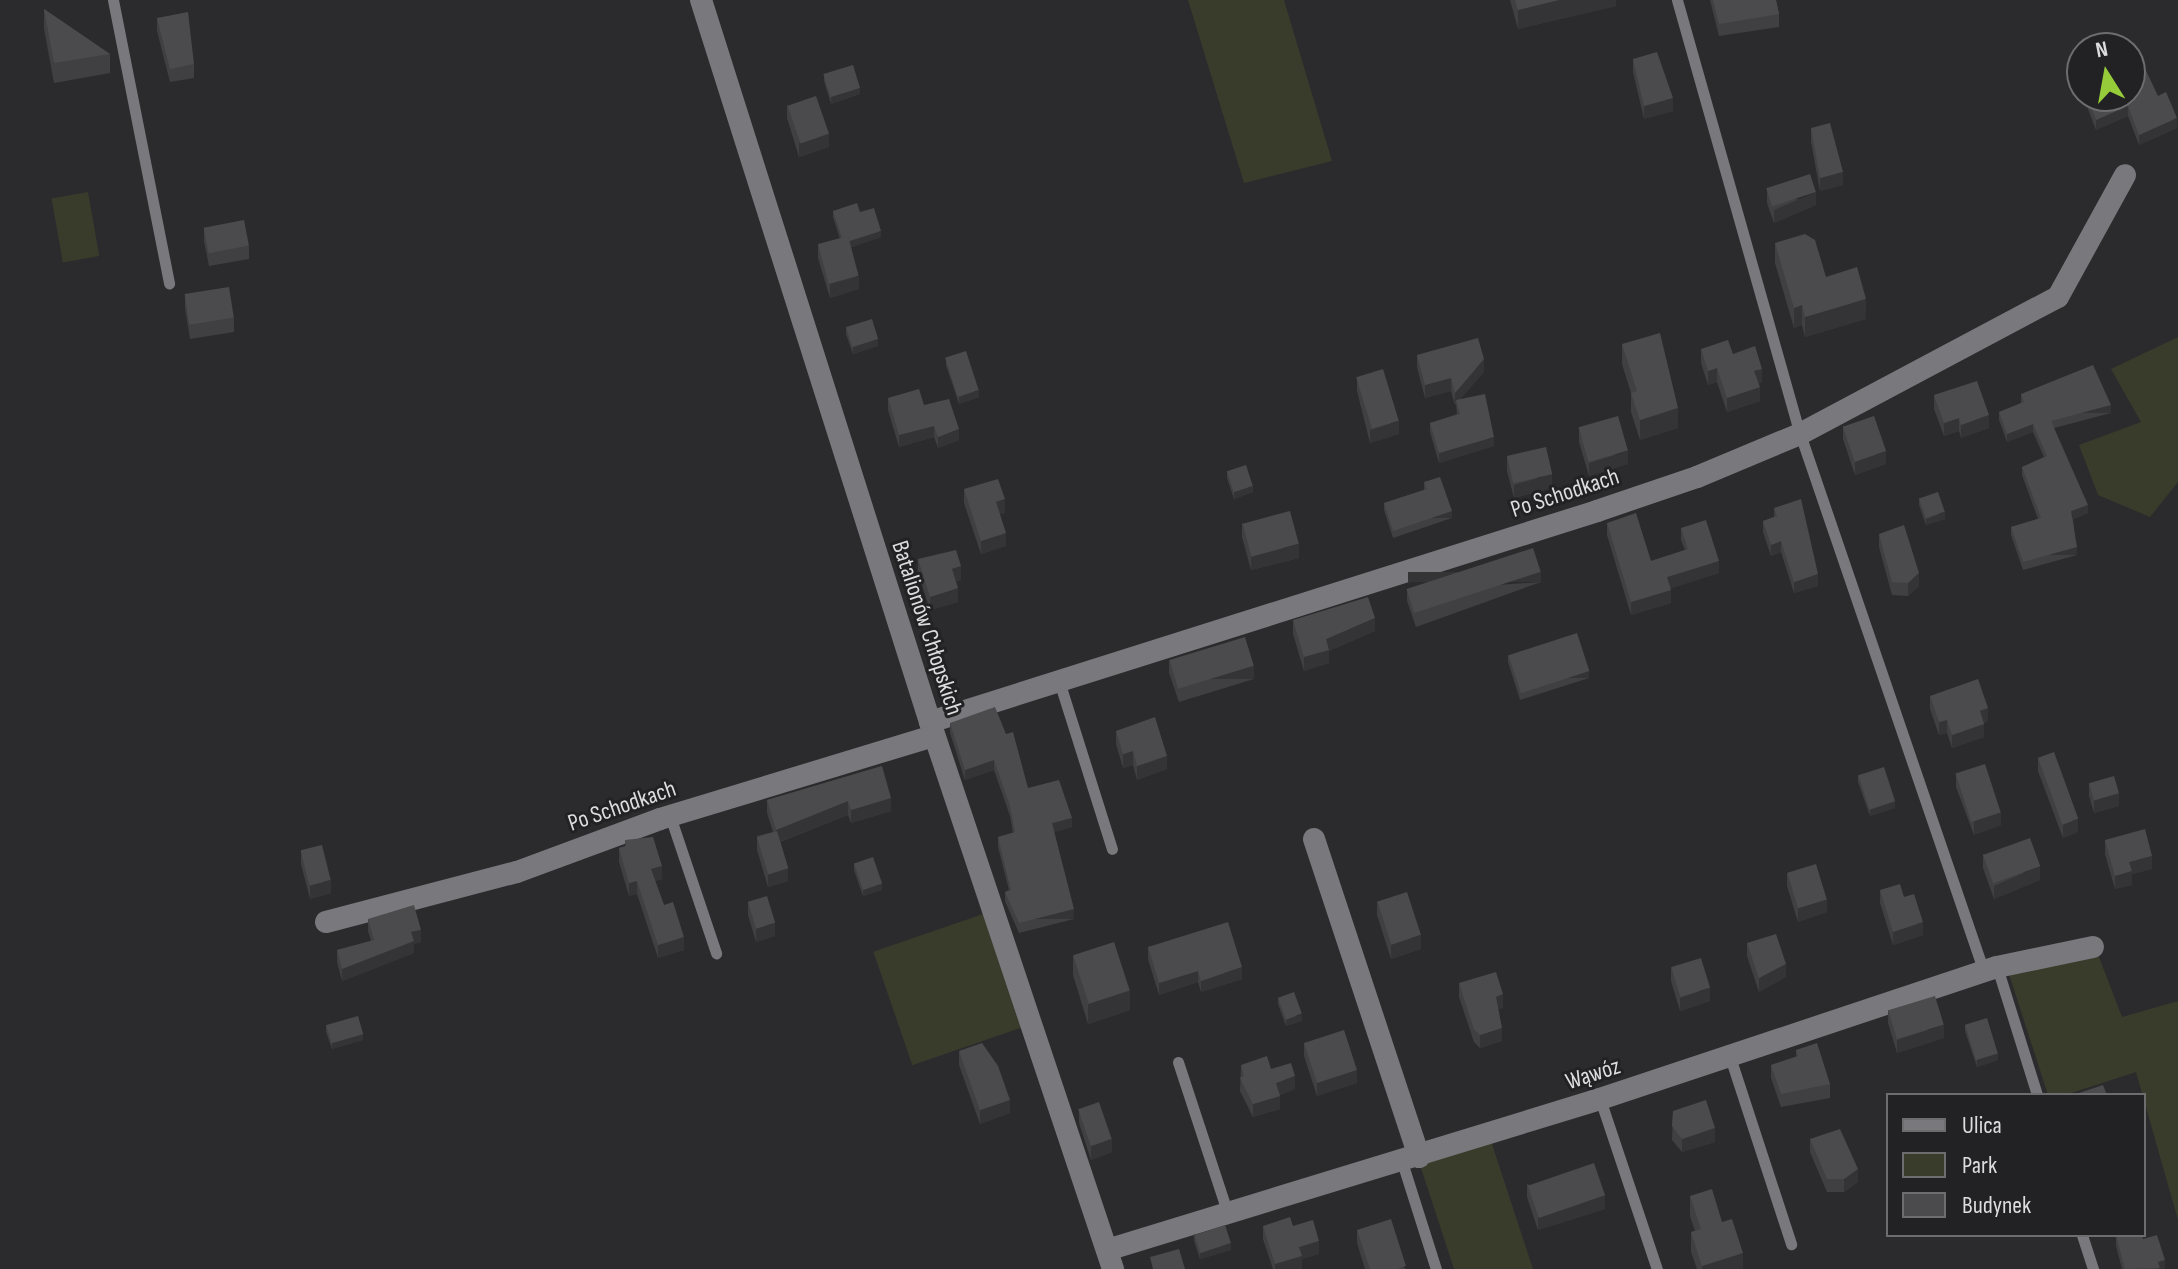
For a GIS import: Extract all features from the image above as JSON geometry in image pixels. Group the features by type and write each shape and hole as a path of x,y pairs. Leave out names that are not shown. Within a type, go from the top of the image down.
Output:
{"street":[{"name":"Batalionów Chłopskich","path":"701,0 932,729 1110,1260"},
{"name":"Po Schodkach","path":"326,922 517,872 670,816 932,729 1059,681 1626,501 1800,434 2058,297 2125,175"},
{"path":"1314,839 1411,1159"},
{"name":"Wąwóz","path":"1110,1260 1228,1214 1600,1099 1990,970 2093,947"}],"lane":[{"path":"113,0 169,284"},
{"path":"1677,0 1800,434 2036,1093"},
{"path":"1059,681 1112,849"},
{"path":"670,816 716,953"},
{"path":"1730,1057 1791,1244"},
{"path":"1178,1062 1228,1214"},
{"path":"1600,1099 1657,1269"},
{"path":"1411,1159 1436,1269"},
{"path":"2083,1237 2093,1269"}],"green space":[{"path":"1188,0 1284,0 1332,161 1244,183"},
{"path":"88,192 99,256 63,262 52,198"},
{"path":"2178,337 2178,482 2150,517 2098,495 2079,445 2141,422 2111,369"},
{"path":"983,914 1022,1027 912,1065 873,952"},
{"path":"2097,952 2122,1017 2178,1001 2178,1220 2146,1107 2146,1093 2142,1093 2136,1072 2071,1093 2047,1093 2009,974"},
{"path":"1491,1141 1533,1269 1454,1269 1420,1165"}],"building":[{"path":"1515,0 1559,0 1518,10"},
{"path":"1713,0 1776,0 1779,14 1719,24"},
{"path":"44,9 110,54 54,63"},
{"path":"188,12 194,64 170,69 157,18"},
{"path":"1657,52 1673,98 1644,106 1633,59"},
{"path":"853,65 860,88 830,97 823,74"},
{"path":"2146,71 2158,96 2166,92 2177,118 2139,135 2130,112 2146,112"},
{"path":"816,96 829,134 801,144 788,106"},
{"path":"2093,112 2114,112 2096,120"},
{"path":"1830,123 1843,172 1820,178 1811,128"},
{"path":"1810,174 1816,192 1772,206 1766,188"},
{"path":"857,203 860,212 874,208 881,231 849,241 848,236 842,238 833,211"},
{"path":"244,220 249,246 209,253 204,228"},
{"path":"1805,234 1815,240 1826,277 1857,267 1866,299 1805,317 1802,305 1794,308 1775,243"},
{"path":"848,236 859,276 829,284 818,244"},
{"path":"229,287 234,318 189,325 185,294"},
{"path":"872,319 878,339 852,347 846,327"},
{"path":"1660,333 1678,408 1640,420 1631,393 1637,391 1622,344"},
{"path":"1478,338 1484,359 1455,393 1451,378 1425,385 1417,355"},
{"path":"1728,340 1733,354 1755,346 1762,369 1754,371 1760,387 1727,398 1717,368 1708,371 1701,349"},
{"path":"966,351 979,390 958,397 945,358"},
{"path":"2093,365 2111,405 2051,421 2088,505 2071,511 2077,547 2023,562 2011,527 2041,518 2022,467 2047,456 2033,424 2007,434 1999,412 2024,402 2021,394"},
{"path":"1383,369 1399,421 1372,429 1356,377"},
{"path":"1977,381 1989,415 1961,425 1959,418 1944,423 1934,395"},
{"path":"919,389 924,405 949,399 959,429 938,437 934,426 899,435 888,398"},
{"path":"1485,394 1494,437 1439,453 1430,423 1460,414 1456,400"},
{"path":"1618,416 1628,451 1589,462 1579,427"},
{"path":"1874,416 1886,451 1855,462 1843,427"},
{"path":"1546,447 1552,474 1513,483 1507,456"},
{"path":"1246,465 1253,486 1234,492 1227,471"},
{"path":"1440,477 1452,511 1393,531 1384,503 1427,489 1424,482"},
{"path":"998,479 1005,499 996,502 1006,533 981,541 964,489"},
{"path":"1938,492 1945,512 1926,518 1919,499"},
{"path":"1801,499 1818,574 1794,582 1781,541 1771,545 1763,521 1777,516 1774,508"},
{"path":"1290,511 1299,544 1251,557 1243,524"},
{"path":"1636,513 1651,561 1688,549 1681,528 1706,520 1719,561 1667,577 1671,590 1631,602 1607,523"},
{"path":"1904,525 1919,573 1908,583 1892,582 1879,534"},
{"path":"1533,548 1541,572 1414,613 1407,589"},
{"path":"956,550 961,566 952,569 958,588 930,597 918,559"},
{"path":"1368,597 1375,618 1326,639 1329,650 1304,657 1293,620"},
{"path":"1577,633 1589,671 1521,693 1509,655"},
{"path":"1245,637 1254,666 1178,689 1169,660"},
{"path":"1978,679 1988,708 1980,711 1984,724 1952,735 1947,720 1939,722 1930,696"},
{"path":"995,707 1006,734 1013,732 1028,788 1059,780 1072,818 1052,823 1074,909 1019,923 1005,892 1011,890 998,837 1015,832 1010,806 994,760 965,770 950,723"},
{"path":"1155,717 1167,756 1137,766 1133,751 1123,754 1116,731"},
{"path":"2054,752 2078,819 2062,825 2038,758"},
{"path":"1985,764 2001,813 1971,822 1956,774"},
{"path":"882,766 891,798 851,810 848,801 776,830 767,800"},
{"path":"1884,767 1895,801 1869,810 1858,775"},
{"path":"2114,776 2119,793 2094,800 2089,783"},
{"path":"2145,829 2152,856 2129,862 2132,871 2115,876 2105,840"},
{"path":"777,831 788,868 768,874 757,837"},
{"path":"653,837 662,866 651,869 664,905 673,902 684,937 658,945 637,881 629,883 619,848 626,846 625,840"},
{"path":"2030,838 2040,866 1993,883 1983,855"},
{"path":"322,845 331,880 309,885 301,850"},
{"path":"873,857 882,883 863,890 854,864"},
{"path":"1816,864 1827,899 1798,908 1787,873"},
{"path":"1900,884 1904,897 1914,894 1923,922 1893,932 1880,890"},
{"path":"1407,892 1421,935 1391,944 1378,902"},
{"path":"767,896 775,923 756,929 748,902"},
{"path":"414,905 421,930 411,932 414,941 342,969 337,950 374,940 368,919"},
{"path":"1228,922 1242,967 1201,981 1198,971 1159,983 1148,947"},
{"path":"1776,934 1786,964 1759,978 1747,943"},
{"path":"1114,942 1130,991 1089,1004 1073,955"},
{"path":"1701,958 1710,988 1680,997 1671,967"},
{"path":"1496,972 1503,994 1496,997 1502,1028 1480,1035 1474,1029 1459,983"},
{"path":"1294,992 1302,1014 1286,1019 1278,998"},
{"path":"1935,996 1944,1025 1897,1039 1888,1010"},
{"path":"358,1016 363,1034 332,1043 326,1025"},
{"path":"1987,1018 1998,1053 1976,1060 1965,1025"},
{"path":"1344,1030 1357,1070 1317,1083 1304,1043"},
{"path":"982,1043 998,1066 1010,1100 980,1110 959,1051"},
{"path":"1817,1043 1830,1084 1781,1094 1771,1065 1798,1056 1796,1050"},
{"path":"1267,1056 1271,1069 1291,1063 1295,1076 1276,1083 1280,1096 1253,1104 1240,1078 1244,1076 1241,1065"},
{"path":"2103,1085 2106,1093 2079,1093"},
{"path":"1706,1100 1715,1128 1682,1139 1672,1126 1673,1111"},
{"path":"1099,1102 1112,1139 1091,1146 1078,1109"},
{"path":"1840,1129 1858,1169 1844,1179 1827,1179 1810,1139"},
{"path":"1594,1163 1605,1195 1539,1218 1528,1186"},
{"path":"1712,1189 1722,1222 1732,1219 1743,1253 1702,1266 1691,1232 1701,1229 1690,1196"},
{"path":"1290,1217 1293,1226 1313,1220 1319,1241 1299,1247 1302,1256 1275,1264 1263,1226"},
{"path":"1391,1219 1406,1266 1370,1269 1357,1230"},
{"path":"1225,1225 1231,1243 1200,1253 1195,1235"},
{"path":"2157,1235 2165,1260 2158,1262 2160,1268 2125,1269 2117,1237 2143,1239"},
{"path":"1179,1249 1185,1269 1153,1269 1150,1257"}]}
